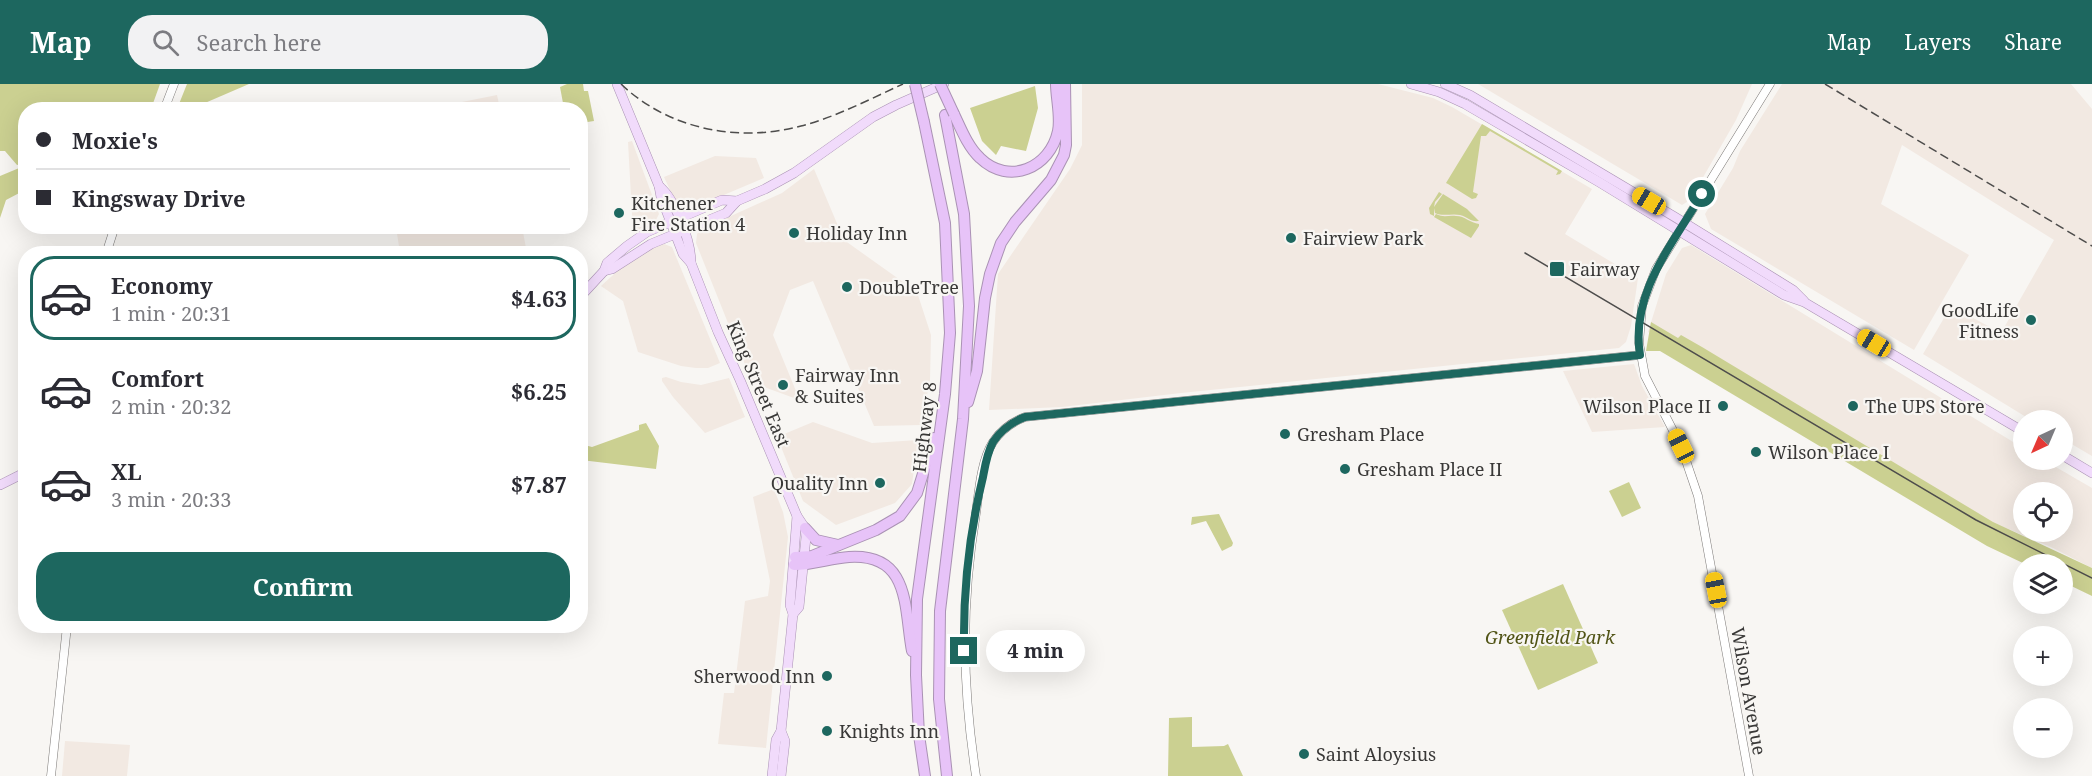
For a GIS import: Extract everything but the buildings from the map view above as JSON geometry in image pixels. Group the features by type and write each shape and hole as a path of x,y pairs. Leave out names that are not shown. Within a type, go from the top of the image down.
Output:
{"highway":[{"name":"Highway 8","path":"915,84 945,223 950,333 942,422 917,599 916,675 919,735 925,776"},
{"name":"Highway 8","path":"935,84 950,115 964,214 969,306 963,419 940,611 939,699 947,776"},
{"path":"942,84 950,115 979,158 995,170 1011,172 1029,169 1043,160 1052,148 1058,129 1056,84"},
{"path":"963,419 976,371 988,282 1001,243 1015,222 1051,180 1064,155 1066,145 1065,84"},
{"path":"800,561 886,525 905,510 917,493 932,442 942,422"},
{"path":"805,528 816,540 838,545"},
{"path":"800,561 862,557 882,563 890,569 903,591 916,675"}],"main road":[{"name":"King Street East","path":"617,84 659,186 668,193 679,232 691,251 691,263 718,332 797,516 805,528"},
{"path":"604,271 612,269 644,248 726,213 737,201 794,173 873,117 942,84"},
{"path":"1411,84 1439,92 1465,104 1606,186 1682,227 1793,290 1804,302 2013,426"},
{"path":"1445,84 1470,95 1682,227"},
{"path":"588,288 604,271 607,263 647,232 722,200 737,201"},
{"path":"2073,462 2092,473"},
{"path":"0,485 18,476"},
{"name":"King Street East","path":"797,516 800,561"},
{"path":"782,776 785,741 782,732 793,614 790,605 805,528"},
{"path":"772,776 776,740 782,732"}],"street":[{"path":"167,102 174,84"},
{"name":"Wilson Avenue","path":"1749,776 1698,496 1681,446 1643,368 1640,355 1640,322 1647,289 1664,254 1770,84"},
{"path":"976,776 964,671 968,563 979,491 988,452 994,441 1009,425 1025,417 1640,355"},
{"path":"51,776 66,633"}],"shaded area":[{"path":"1082,84 1378,84 1433,98 1452,107 1592,189 1565,234 1638,278 1631,326 1626,342 1619,348 1062,407 989,410 998,274 1070,169 1082,145"},
{"path":"1478,84 1752,84 1736,120 1690,200 1682,205"},
{"path":"1782,84 2071,84 2092,109 2092,456 2073,445 2073,410 2015,410 1923,354 1951,306 2001,333 2054,240 1902,145 1881,204 1969,255 1914,350 1711,229 1705,214 1733,168 1740,151"},
{"path":"497,95 498,102 462,102"},
{"path":"632,141 659,214 656,220 633,233 628,142"},
{"path":"715,156 756,158 764,178 693,208 687,209 680,206 675,201 664,177"},
{"path":"814,169 844,240 917,292 931,335 930,380 921,425 874,426 813,281 790,290 773,335 796,391 794,398 753,383 740,353 696,243 697,234 700,230 782,193"},
{"path":"397,234 523,234 526,246 399,246"},
{"path":"664,244 672,247 720,363 708,368 681,366 638,352 623,301 601,286 623,266 648,250"},
{"path":"1691,245 2013,442 2013,470 2061,470 2092,488 2092,568 2073,558 2073,554 2065,554 2039,542 2073,542 2073,482 2013,482 2013,531 2006,528 2013,532 2013,537 1648,332 1666,274 1682,248"},
{"path":"1634,364 1642,386 1665,427 1592,432 1563,371"},
{"path":"662,378 701,385 729,378 745,417 705,433 673,397 662,381"},
{"path":"813,422 872,443 918,440 912,484 895,503 836,525 803,501 777,437"},
{"path":"774,489 783,512 788,537 766,748 718,744 724,693 734,693 745,601 768,596 770,581 753,497"},
{"path":"2023,542 2028,542 2046,554"},
{"path":"65,741 130,745 127,776 62,776"}],"green space":[{"path":"0,84 160,84 154,102 18,102 18,165 5,151 0,151"},
{"path":"187,84 249,84 207,102 180,102"},
{"path":"567,84 583,84 584,91 588,91 594,121 588,122 588,102 563,102 560,87"},
{"path":"1035,86 1038,108 1026,151 1001,146 996,155 982,141 970,108"},
{"path":"1482,124 1562,171 1556,175 1558,171 1490,131 1486,136 1481,136 1473,192 1478,194 1472,199 1446,183"},
{"path":"18,168 18,194 6,200 0,218 0,176"},
{"path":"1439,192 1442,194 1434,207 1443,194 1467,209 1479,221 1460,215 1438,214 1435,213 1434,208 1434,216 1430,214 1429,208"},
{"path":"1436,214 1462,217 1479,226 1471,238 1434,217"},
{"path":"1651,322 1678,338 1681,335 1993,522 2013,531 2013,542 2036,542 2062,554 2013,554 2013,558 1987,546 1660,351 1646,351"},
{"path":"646,423 659,446 656,469 588,461 588,446 592,447 639,430 639,425"},
{"path":"1629,482 1641,508 1622,517 1609,491"},
{"path":"1219,514 1233,543 1232,546 1222,551 1206,521 1191,525 1192,517"},
{"path":"2073,559 2092,568 2092,596 2073,587"},
{"name":"Greenfield Park","path":"1563,584 1598,663 1538,690 1502,610"},
{"path":"1192,717 1192,747 1228,744 1243,776 1168,776 1169,718"}],"tram line":[{"path":"1525,253 1976,520 2092,578"}],"railway":[{"path":"621,84 660,112 682,122 729,132 753,133 777,131 827,118 903,84"},
{"path":"1825,84 2092,246"}],"place":[{"name":"Kitchener Fire Station 4","path":"619,213"},
{"name":"Holiday Inn","path":"794,233"},
{"name":"Fairview Park","path":"1291,238"},
{"name":"Fairway","path":"1557,269"},
{"name":"DoubleTree","path":"847,287"},
{"name":"GoodLife Fitness","path":"2031,320"},
{"name":"Fairway Inn & Suites","path":"783,385"},
{"name":"Wilson Place II","path":"1723,406"},
{"name":"The UPS Store","path":"1853,406"},
{"name":"Gresham Place","path":"1285,434"},
{"name":"Wilson Place I","path":"1756,452"},
{"name":"Gresham Place II","path":"1345,469"},
{"name":"Quality Inn","path":"880,483"},
{"name":"Sherwood Inn","path":"827,676"},
{"name":"Knights Inn","path":"827,731"},
{"name":"Saint Aloysius","path":"1304,754"}],"route":[{"path":"964,651 968,563 979,491 988,452 1002,432 1017,420 1025,417 1242,394 1384,382 1640,355 1640,322 1647,289 1664,254 1702,194"}]}
